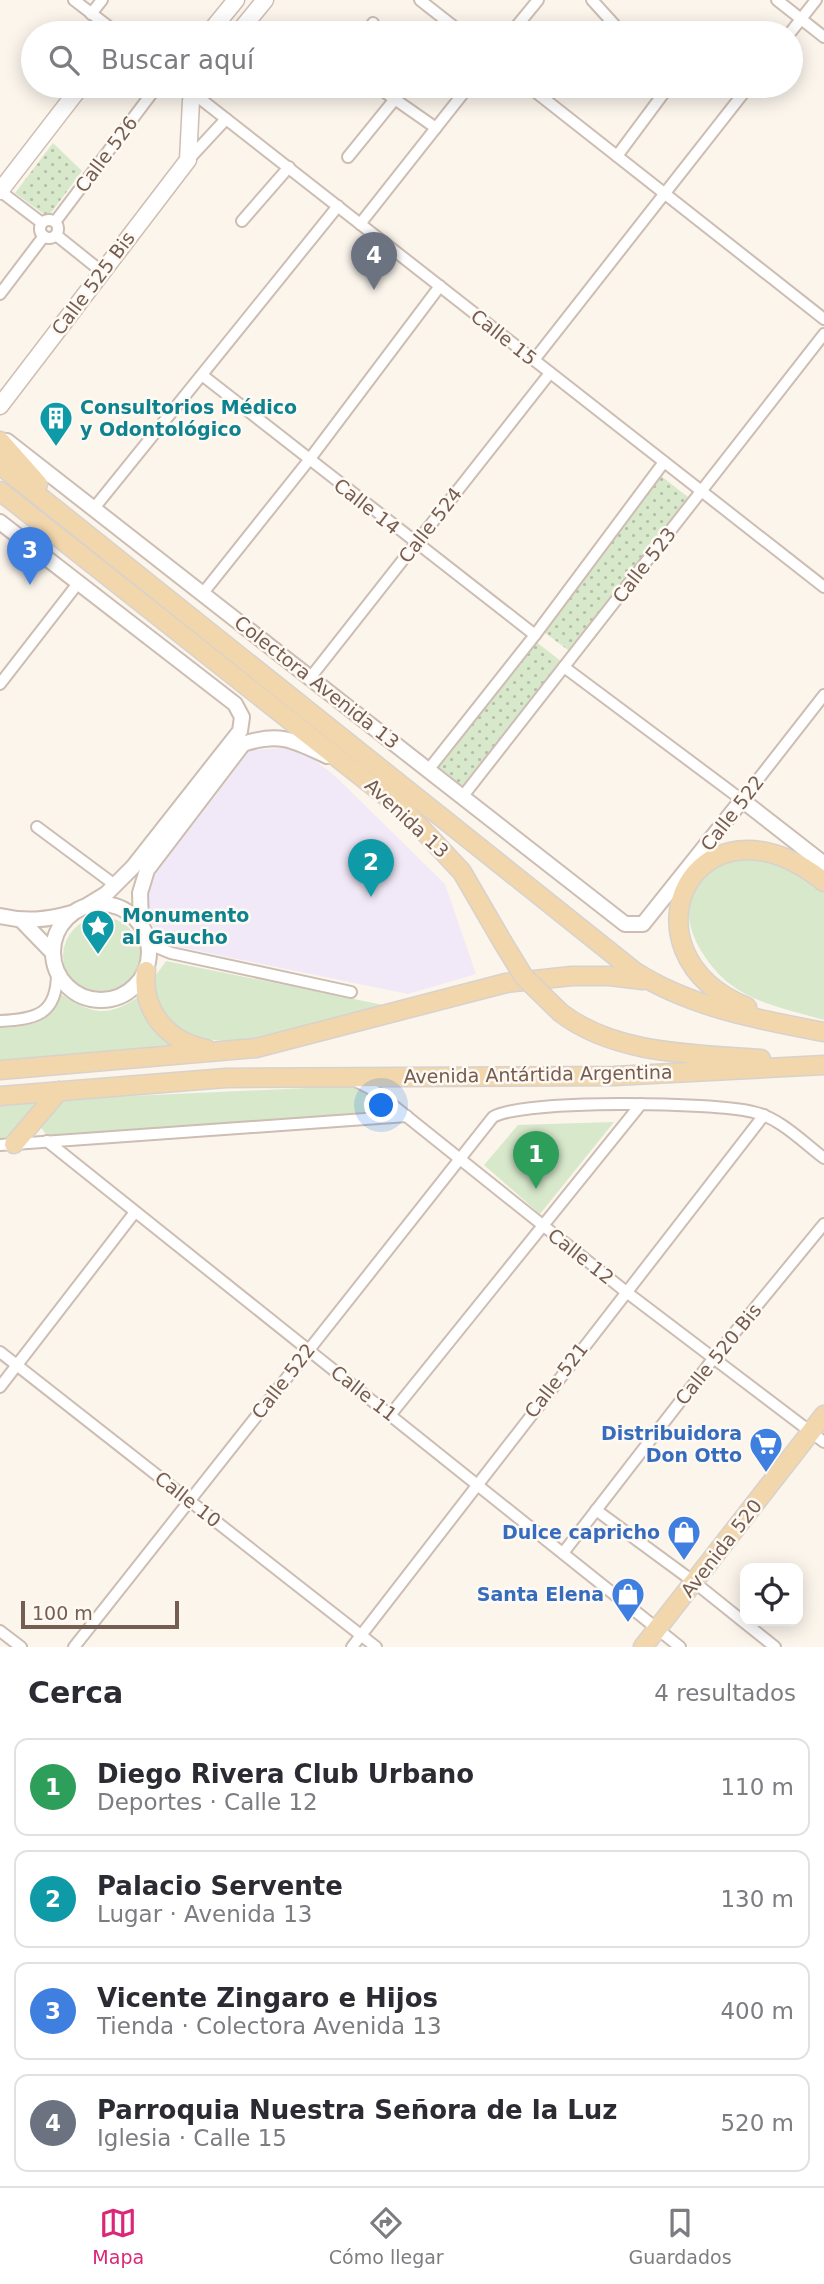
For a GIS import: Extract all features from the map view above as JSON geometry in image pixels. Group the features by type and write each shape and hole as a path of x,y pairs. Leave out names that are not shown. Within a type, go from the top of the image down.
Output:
{"main road":[{"path":"219,21 236,0"},
{"path":"248,21 265,0"},
{"path":"0,191 72,98"},
{"path":"188,160 191,98"},
{"name":"Calle 525 Bis","path":"0,406 7,389 188,160"},
{"path":"0,441 65,516"},
{"name":"Avenida 13","path":"0,465 624,964 650,981 702,1002 824,1032"},
{"name":"Avenida 13","path":"0,491 354,769 422,827 471,885 524,977 561,1013 588,1029 648,1048 824,1064"},
{"path":"0,505 53,531"},
{"path":"771,1021 719,992 696,968 686,952 681,936 678,918 680,896 692,874 706,861 738,851 781,856 824,882"},
{"path":"146,971 146,993 162,1027 193,1046 234,1051"},
{"path":"0,1070 234,1051 275,1045 506,983 610,975 650,981"},
{"name":"Avenida Antártida Argentina","path":"0,1096 226,1078 337,1075 614,1076 824,1064"},
{"path":"7,1144 59,1091"},
{"name":"Avenida 520","path":"643,1647 818,1437 824,1415"}],"street":[{"path":"74,0 101,21"},
{"path":"91,14 102,0"},
{"path":"420,0 447,21"},
{"path":"521,21 538,0"},
{"path":"592,0 611,21"},
{"path":"777,0 824,37"},
{"path":"801,19 816,0"},
{"name":"Calle 526","path":"55,222 148,98"},
{"name":"Calle 15","path":"203,98 824,587"},
{"path":"360,224 460,98"},
{"path":"543,98 824,319"},
{"path":"617,156 660,98"},
{"path":"534,360 740,98"},
{"path":"348,157 395,99 436,128"},
{"name":"Calle 525 Bis","path":"188,160 226,118"},
{"path":"242,221 289,167"},
{"path":"0,191 42,223"},
{"path":"95,507 338,206"},
{"path":"0,294 50,236 58,230 55,222 47,220 42,223 40,229 50,236 101,271"},
{"path":"203,593 309,460 440,286"},
{"name":"Calle 523","path":"463,796 824,334"},
{"name":"Calle 524","path":"310,678 550,373"},
{"name":"Calle 14","path":"202,375 415,544 535,635"},
{"name":"Colectora Avenida 13","path":"0,436 95,507 429,769 617,920 635,926"},
{"path":"429,769 535,635 664,462"},
{"path":"0,522 236,704 242,717 240,731 115,885 88,905 47,920 22,921 0,916"},
{"path":"0,684 79,582"},
{"path":"564,667 824,864"},
{"name":"Calle 522","path":"635,926 643,924 824,695"},
{"path":"57,973 68,988 84,998 102,1001 121,997 136,986 146,971 149,944 141,924 140,893 147,870 243,744 265,737 282,737 354,769"},
{"path":"37,827 115,885"},
{"path":"88,905 117,906 141,924"},
{"path":"52,952 62,923 73,912"},
{"path":"0,1021 26,1019 47,1010 57,988 52,952 22,921"},
{"path":"149,944 171,953 351,992"},
{"name":"Calle 12","path":"337,1075 365,1085 407,1116 625,1291 818,1437"},
{"path":"391,1414 641,1104"},
{"name":"Avenida Antártida Argentina","path":"493,1117 517,1109 641,1104 736,1109 764,1115"},
{"path":"764,1115 824,1158"},
{"name":"Calle 521","path":"352,1647 476,1483 764,1115"},
{"name":"Avenida Antártida Argentina","path":"7,1144 407,1116"},
{"name":"Calle 522","path":"74,1647 493,1117"},
{"name":"Calle 11","path":"47,1141 680,1647"},
{"path":"0,1387 135,1212"},
{"name":"Calle 520 Bis","path":"564,1553 713,1359 824,1224"},
{"name":"Calle 10","path":"0,1352 376,1647"},
{"path":"596,1510 695,1582 775,1647"},
{"path":"0,1631 21,1647"}],"shaded area":[{"path":"297,747 334,775 445,884 476,974 408,994 174,946 157,935 148,916 146,896 154,876 250,750"}],"green space":[{"path":"53,143 82,171 48,217 15,193"},
{"path":"661,476 688,497 572,653 544,632"},
{"path":"535,641 562,662 465,788 437,767"},
{"path":"741,857 786,866 824,891 824,1020 775,1006 740,991 713,968 693,935 689,911 690,900 697,885 710,873"},
{"path":"94,917 110,917 124,923 135,934 141,948 141,964 135,978 124,989 110,995 94,995 80,989 69,978 63,964 63,948 69,934 80,923"},
{"path":"166,961 388,1006 268,1038 235,1041 205,1038 180,1028 159,1006 154,978"},
{"path":"61,994 83,1007 101,1011 120,1007 141,995 152,1027 188,1049 0,1063 0,1028 38,1022 51,1012"},
{"path":"351,1086 407,1116 48,1137 39,1125 65,1099"},
{"path":"41,1101 7,1139 0,1140 0,1104"},
{"path":"614,1122 540,1214 484,1165 518,1125"}],"place":[{"name":"Parroquia Nuestra Señora de la Luz","path":"374,290"},
{"name":"Consultorios Médico y Odontológico","path":"56,448"},
{"name":"Vicente Zingaro e Hijos","path":"30,585"},
{"name":"Palacio Servente","path":"371,897"},
{"name":"Monumento al Gaucho","path":"98,956"},
{"name":"Diego Rivera Club Urbano","path":"536,1189"},
{"name":"Distribuidora Don Otto","path":"766,1474"},
{"name":"Dulce capricho","path":"684,1562"},
{"name":"Santa Elena","path":"628,1624"}]}
